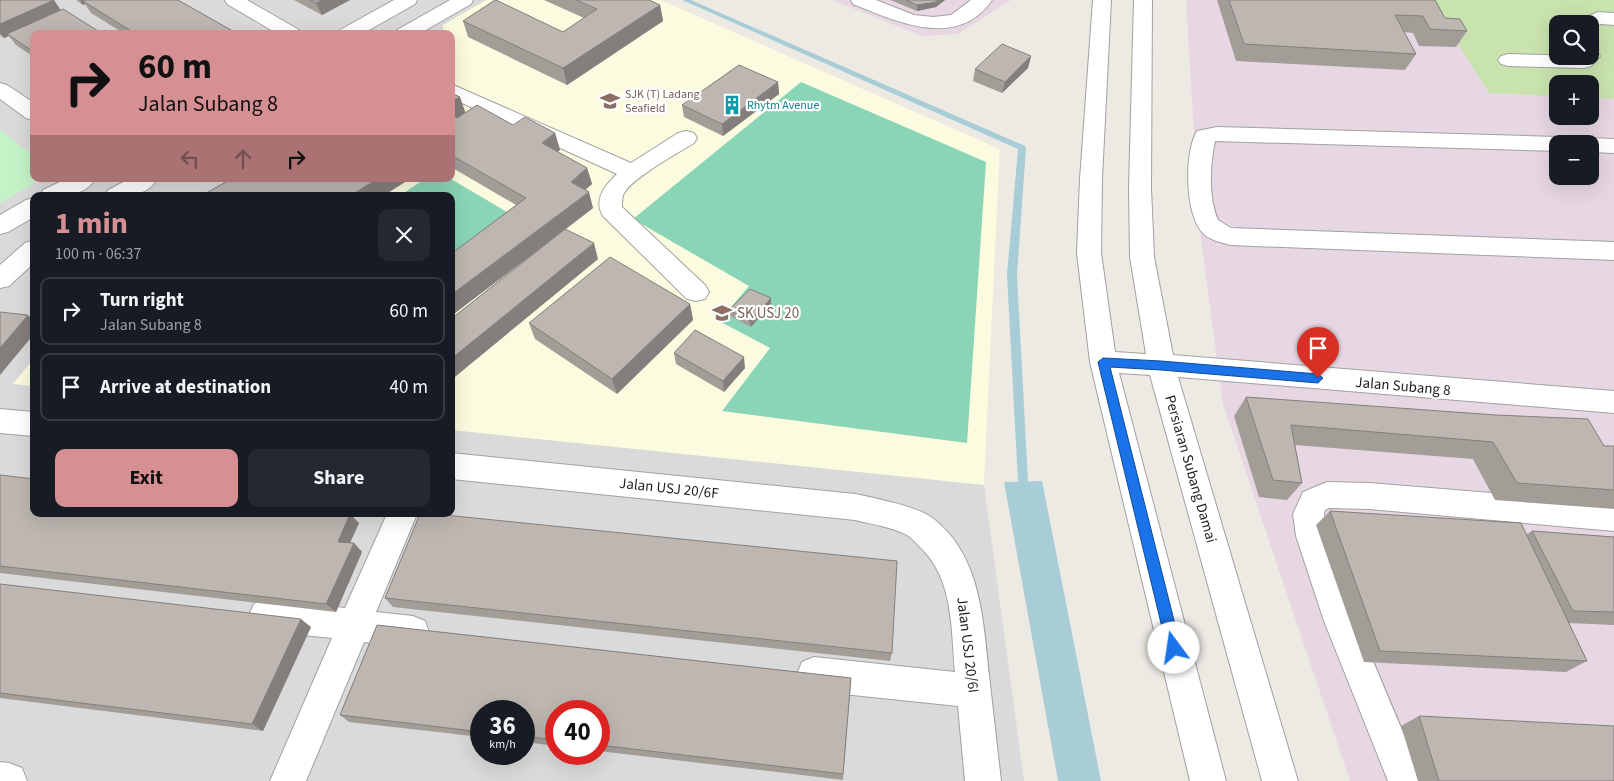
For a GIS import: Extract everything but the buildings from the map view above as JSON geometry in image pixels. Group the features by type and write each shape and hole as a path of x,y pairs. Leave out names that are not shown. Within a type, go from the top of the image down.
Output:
{"street":[{"path":"234,0 285,30"},
{"path":"354,30 408,0"},
{"path":"426,27 464,0"},
{"path":"860,0 912,21 928,23 959,18 983,0"},
{"path":"1102,0 1091,179 1089,253 1103,362 1208,781"},
{"name":"Persiaran Subang Damai","path":"1143,0 1140,188 1142,257 1161,365 1280,781"},
{"path":"1599,18 1614,19"},
{"path":"1508,60 1549,61"},
{"path":"0,89 30,110"},
{"path":"455,92 634,173"},
{"path":"1549,144 1217,134 1205,136 1201,148 1202,208 1207,223 1213,230 1230,236 1614,251"},
{"path":"686,138 634,173 615,189 610,200 611,210 696,292"},
{"path":"1599,145 1614,146"},
{"path":"59,192 78,182"},
{"path":"123,192 141,182"},
{"path":"0,226 30,208"},
{"path":"0,279 30,253"},
{"name":"Jalan Subang 8","path":"1103,362 1161,365 1611,407"},
{"path":"0,421 30,424"},
{"name":"Jalan USJ 20/6F","path":"455,466 855,507 887,514"},
{"path":"1406,781 1340,621 1311,536 1308,514 1314,501 1327,495 1369,496 1614,518"},
{"name":"Jalan USJ 20/6I","path":"887,514 918,526 939,545 955,569 965,603 983,781"},
{"path":"288,781 401,517"},
{"path":"236,612 442,635"},
{"path":"787,671 974,690"},
{"path":"0,780 9,781"}],"shaded area":[{"path":"0,0 661,0 1000,149 984,485 1024,781 0,781"},
{"name":"SK USJ 20","path":"486,0 661,0 1000,149 984,485 455,430 455,192 220,192 236,182 455,182 455,30 443,30 443,25"},
{"path":"832,0 1011,0 958,34 922,36"},
{"path":"1186,0 1614,0 1614,781 1350,781 1223,404 1200,232"},
{"path":"30,363 30,386 13,384"}],"green space":[{"path":"1430,0 1614,0 1614,99 1599,98 1599,75 1549,75 1549,96 1489,93"},
{"path":"801,82 986,162 967,443 722,411 770,348 719,321 749,286 633,219"},
{"path":"0,130 30,153 30,182 36,182 0,203"},
{"path":"455,181 514,216 455,261 455,192 405,192 420,182"}],"water":[{"path":"1042,481 1101,781 1058,781 1004,482"}],"waterway":[{"path":"685,0 1022,148 1012,275 1023,482"}],"place":[{"name":"SJK (T) Ladang Seafield","path":"610,101"},
{"name":"Rhytm Avenue","path":"732,105"},
{"name":"SK USJ 20","path":"722,313"}],"route":[{"path":"1174,648 1103,362 1318,378"}]}
